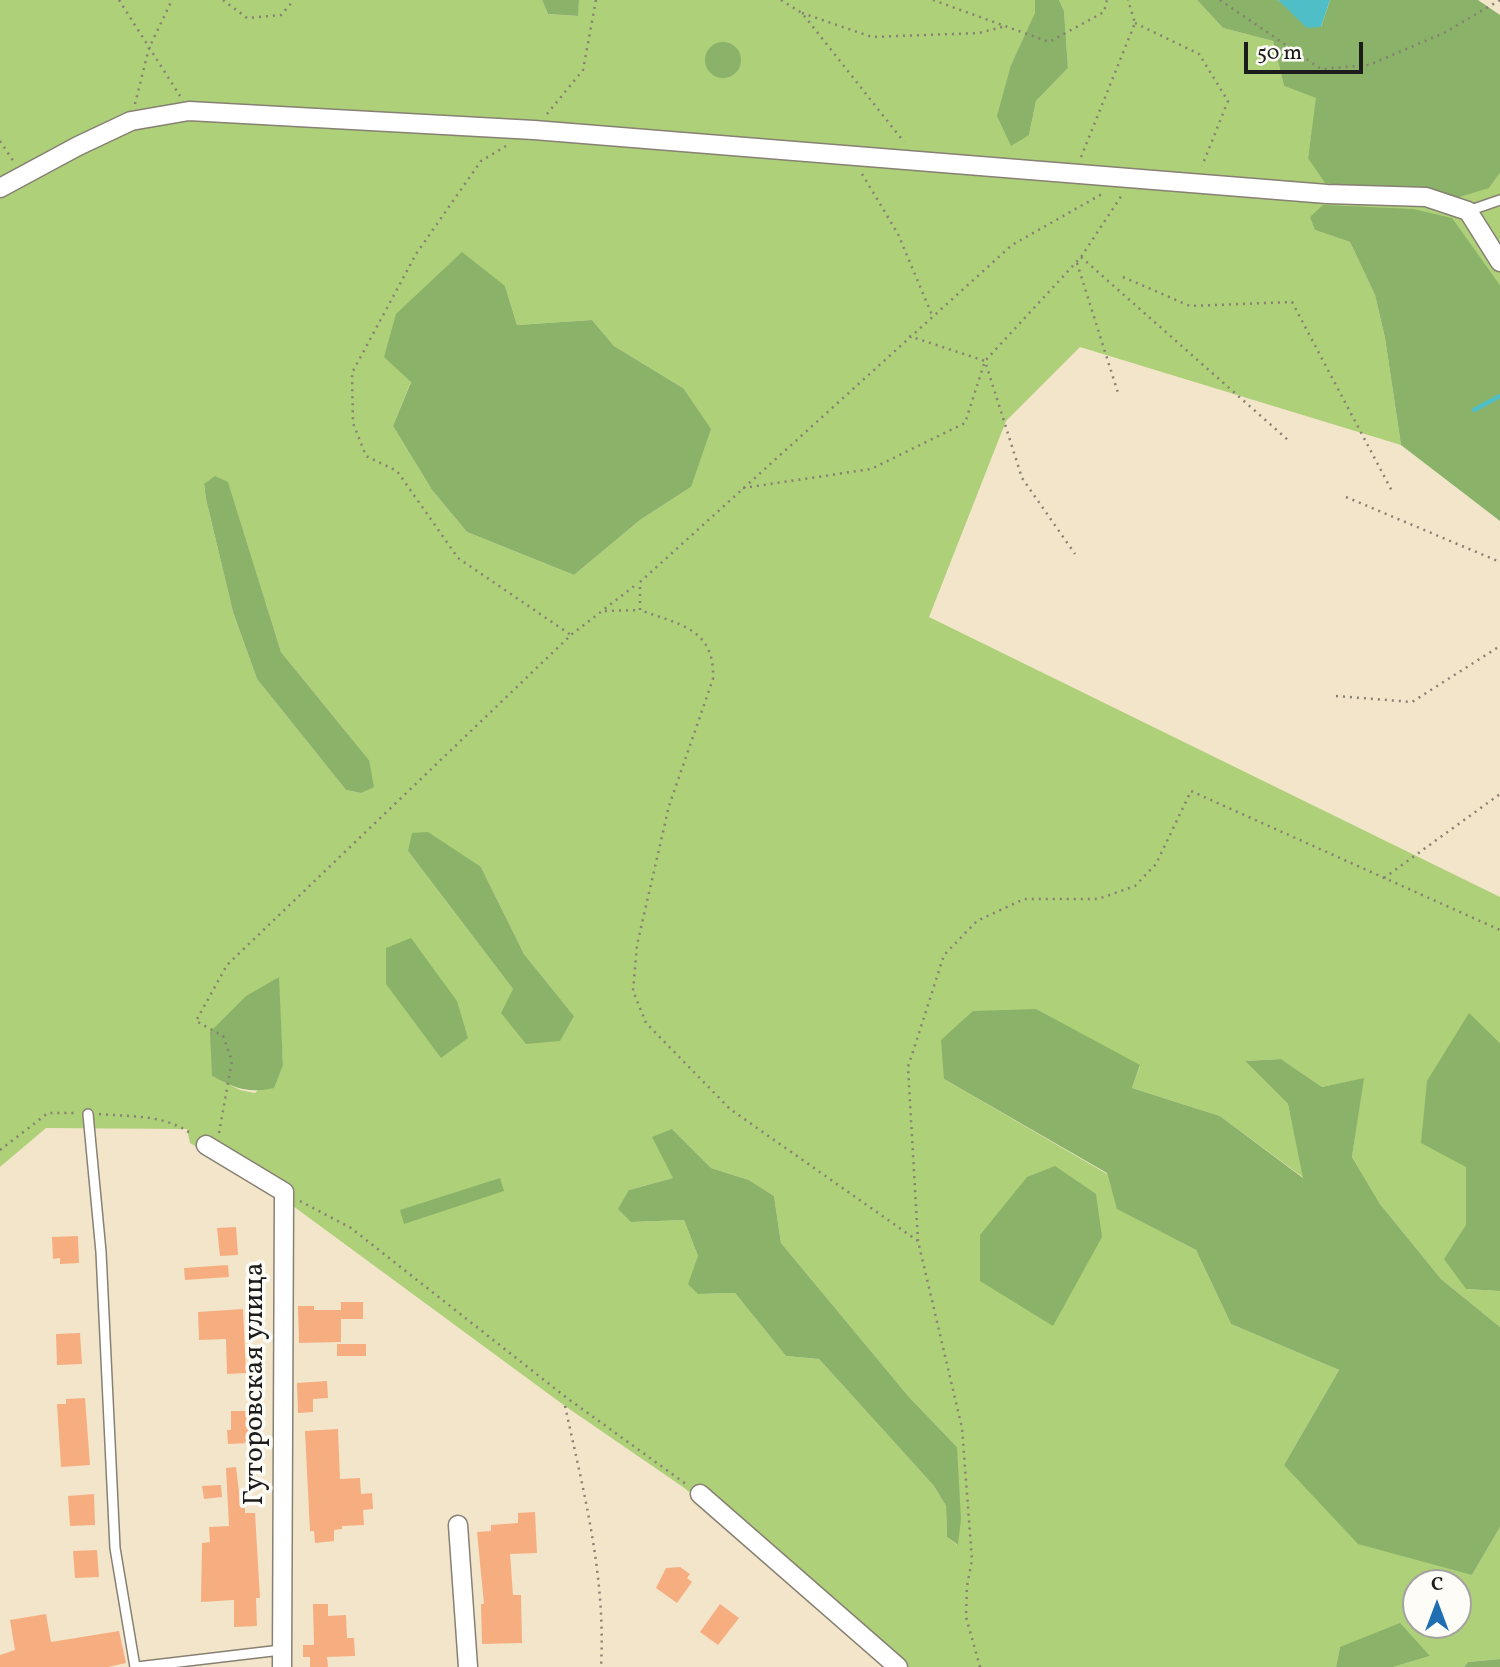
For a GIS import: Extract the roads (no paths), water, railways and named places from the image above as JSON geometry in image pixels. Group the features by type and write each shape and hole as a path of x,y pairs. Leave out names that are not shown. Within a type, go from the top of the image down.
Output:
{"street":[{"path":"0,188 131,121 189,111 534,130 1327,194 1426,197 1468,211 1500,262"},
{"name":"Гуторовская улица","path":"206,1145 284,1192 281,1658"},
{"path":"700,1494 898,1667"},
{"path":"458,1525 468,1667"}],"lane":[{"path":"1468,211 1500,200"},
{"path":"88,1114 102,1265 115,1548 136,1667 281,1658"}],"water":[{"path":"1278,0 1330,0 1321,27 1307,28"}],"waterway":[{"path":"1474,410 1500,396"}]}
